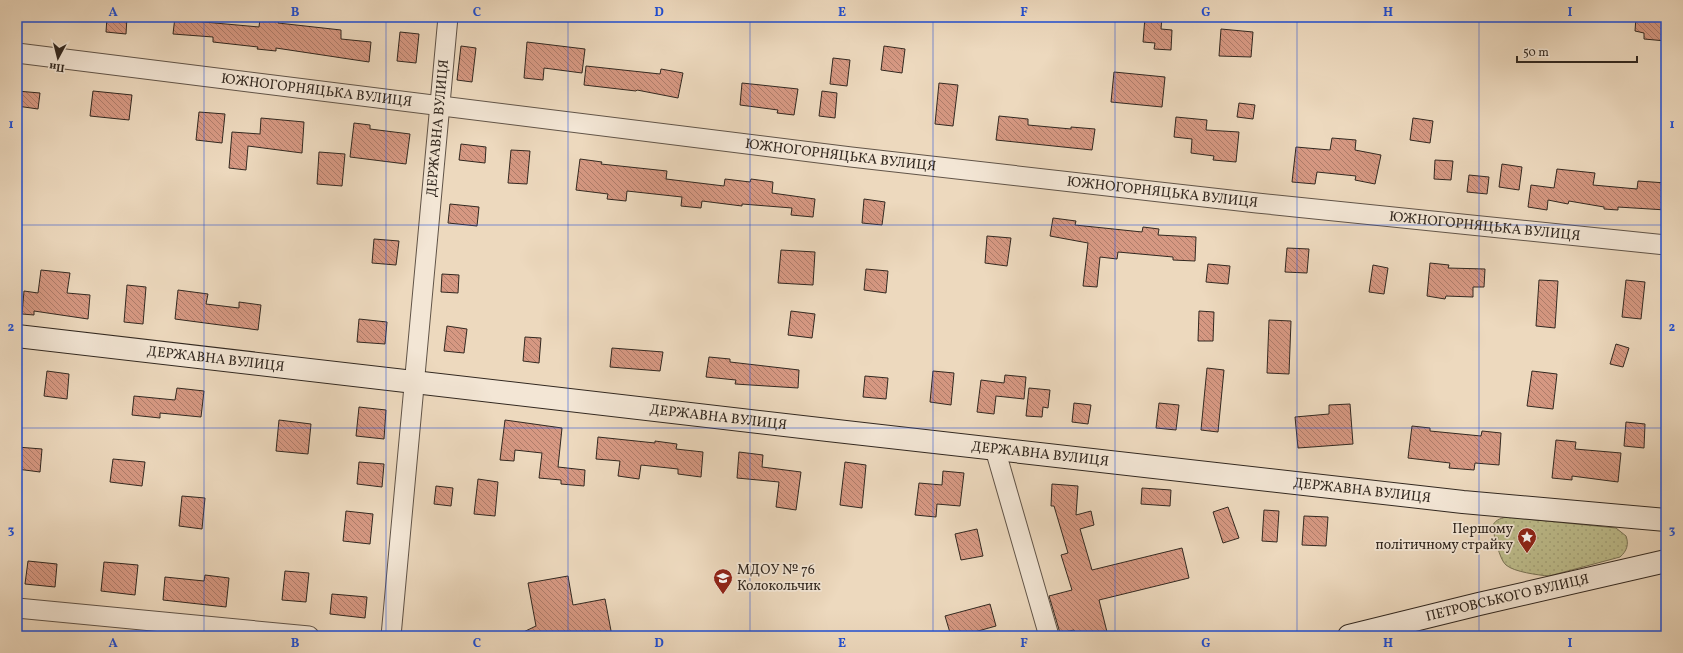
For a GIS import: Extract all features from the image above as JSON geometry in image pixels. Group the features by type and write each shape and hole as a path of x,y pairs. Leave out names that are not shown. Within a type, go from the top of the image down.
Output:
{"main road":[{"name":"ДЕРЖАВНА ВУЛИЦЯ","path":"17,336 415,383 1463,502 1666,520"},
{"name":"ПЕТРОВСЬКОГО ВУЛИЦЯ","path":"1349,636 1479,604 1666,561"}],"street":[{"name":"ДЕРЖАВНА ВУЛИЦЯ","path":"391,636 448,17"},
{"name":"ЮЖНОГОРНЯЦЬКА ВУЛИЦЯ","path":"17,53 890,161 1258,203 1666,245"},
{"path":"995,449 1050,636"},
{"path":"17,608 309,636"}],"green space":[{"path":"1506,517 1616,528 1626,536 1627,547 1620,557 1549,576 1520,571 1506,565 1504,562 1499,553 1492,527 1498,520"}],"building":[{"path":"107,17 127,17 126,34 106,32"},
{"path":"175,17 194,17 193,21 259,27 260,19 279,21 278,23 341,30 341,39 371,42 369,62 276,48 276,51 257,49 258,47 213,42 213,37 173,34"},
{"path":"1145,17 1162,17 1161,29 1172,30 1171,50 1154,49 1155,43 1143,42"},
{"path":"1636,17 1666,17 1666,41 1644,39 1644,33 1635,31"},
{"path":"1221,29 1253,32 1251,57 1219,56"},
{"path":"400,32 419,34 416,63 397,61"},
{"path":"527,42 585,49 582,73 544,68 543,80 524,78"},
{"path":"461,46 476,48 472,82 457,80"},
{"path":"884,46 905,49 902,73 881,70"},
{"path":"833,58 850,60 847,86 830,84"},
{"path":"586,66 660,74 661,69 683,73 678,98 637,90 584,85"},
{"path":"1114,72 1165,77 1162,107 1111,102"},
{"path":"742,83 798,89 794,115 777,113 778,110 740,105"},
{"path":"939,83 958,85 953,126 935,124"},
{"path":"17,91 40,93 38,109 17,106"},
{"path":"93,91 132,95 129,120 90,116"},
{"path":"822,91 837,93 835,118 819,116"},
{"path":"1239,103 1255,105 1253,119 1237,117"},
{"path":"199,112 225,114 222,143 196,140"},
{"path":"999,116 1028,119 1028,125 1071,129 1071,127 1095,129 1092,150 996,140"},
{"path":"1176,117 1207,120 1206,130 1239,132 1236,162 1213,160 1214,156 1191,153 1192,139 1174,137"},
{"path":"261,118 304,122 302,153 248,146 246,170 229,168 232,132 260,134"},
{"path":"1413,118 1433,121 1430,143 1410,140"},
{"path":"354,123 370,125 370,129 410,134 406,164 350,157"},
{"path":"1332,138 1356,140 1355,150 1381,155 1375,184 1355,180 1356,176 1317,172 1315,184 1292,182 1296,147 1330,150"},
{"path":"461,144 486,147 485,163 459,160"},
{"path":"511,150 530,151 527,184 508,183"},
{"path":"319,152 345,154 342,186 317,184"},
{"path":"580,159 602,162 601,164 667,171 666,179 724,186 725,179 750,182 751,179 773,182 772,193 815,199 813,217 791,215 792,208 742,204 742,206 702,201 701,208 681,206 682,197 627,191 626,201 607,199 608,194 576,190"},
{"path":"1435,160 1453,161 1451,180 1434,179"},
{"path":"1502,164 1522,167 1519,190 1499,187"},
{"path":"1557,169 1595,173 1593,185 1637,189 1638,181 1666,183 1666,210 1618,207 1618,210 1604,209 1604,207 1569,201 1568,204 1548,200 1547,210 1528,207 1531,185 1554,188"},
{"path":"1469,175 1489,177 1487,194 1467,192"},
{"path":"864,199 885,202 882,225 862,223"},
{"path":"450,204 479,207 477,226 448,223"},
{"path":"1053,218 1076,221 1075,225 1142,232 1143,227 1159,229 1158,235 1196,237 1195,261 1173,260 1173,257 1118,252 1117,259 1100,257 1097,287 1083,286 1088,243 1050,236"},
{"path":"987,236 1011,238 1007,266 985,263"},
{"path":"374,239 399,241 396,265 372,263"},
{"path":"1287,248 1309,249 1307,273 1285,272"},
{"path":"781,250 815,252 813,285 778,283"},
{"path":"1430,263 1449,265 1448,268 1485,269 1484,287 1473,287 1473,297 1446,296 1445,299 1427,296"},
{"path":"1208,264 1230,266 1228,284 1206,282"},
{"path":"1373,265 1388,268 1384,294 1369,292"},
{"path":"866,269 888,271 886,293 864,290"},
{"path":"41,270 70,273 67,293 90,295 88,319 34,311 34,315 22,314 24,291 38,293"},
{"path":"442,274 459,275 458,293 441,292"},
{"path":"1539,280 1558,281 1555,328 1536,326"},
{"path":"1626,280 1645,282 1641,319 1622,317"},
{"path":"127,285 146,287 143,324 124,322"},
{"path":"178,290 208,294 206,304 239,308 239,302 261,305 258,330 175,319"},
{"path":"791,311 815,314 812,338 788,335"},
{"path":"1199,311 1214,312 1213,341 1198,341"},
{"path":"359,319 387,322 385,344 357,342"},
{"path":"1269,320 1291,321 1289,374 1267,373"},
{"path":"447,326 467,329 464,353 444,351"},
{"path":"525,337 541,338 539,363 523,361"},
{"path":"1616,344 1629,348 1623,367 1610,364"},
{"path":"612,348 663,352 660,371 610,367"},
{"path":"709,357 730,359 730,362 799,370 798,388 735,384 736,380 706,377"},
{"path":"1207,368 1224,370 1218,432 1201,430"},
{"path":"47,371 69,374 67,399 44,396"},
{"path":"933,371 954,373 951,405 930,402"},
{"path":"1532,371 1557,374 1553,409 1527,406"},
{"path":"1005,375 1026,377 1024,399 996,396 994,414 977,412 981,380 1004,383"},
{"path":"865,376 888,378 886,399 863,397"},
{"path":"177,388 204,391 201,417 160,413 160,418 132,415 134,396 175,400"},
{"path":"1029,388 1050,390 1048,408 1043,407 1042,417 1026,416"},
{"path":"1074,403 1091,405 1088,424 1072,422"},
{"path":"1159,403 1179,405 1176,430 1156,428"},
{"path":"1350,404 1353,444 1298,448 1295,417 1329,414 1329,405"},
{"path":"359,407 386,410 384,439 356,436"},
{"path":"279,420 311,424 308,454 276,451"},
{"path":"505,420 562,428 558,467 585,470 584,486 561,484 561,480 539,478 542,453 515,450 514,461 500,460"},
{"path":"1626,422 1645,424 1644,448 1624,446"},
{"path":"1412,426 1430,428 1430,431 1481,436 1482,431 1501,433 1499,465 1475,463 1474,470 1449,468 1450,463 1408,458"},
{"path":"598,437 677,444 676,449 703,452 701,477 678,474 678,469 641,465 639,479 618,476 620,461 596,459"},
{"path":"1556,440 1576,442 1575,449 1621,453 1618,482 1572,476 1572,480 1552,478"},
{"path":"17,447 42,449 40,472 17,469"},
{"path":"739,452 763,455 762,467 801,472 796,510 776,507 779,482 737,478"},
{"path":"113,459 145,462 142,486 110,482"},
{"path":"359,462 384,464 382,487 357,484"},
{"path":"845,462 866,465 862,508 840,505"},
{"path":"943,471 964,473 960,506 937,504 936,517 915,515 919,483 942,485"},
{"path":"478,479 498,482 495,516 474,514"},
{"path":"1052,484 1078,486 1076,515 1091,511 1094,525 1080,529 1092,570 1182,548 1189,578 1099,600 1108,636 1076,636 1074,630 1060,633 1049,596 1072,590 1061,555 1068,553 1054,506 1051,506"},
{"path":"436,486 453,488 451,506 434,504"},
{"path":"1142,488 1171,490 1170,506 1141,504"},
{"path":"182,496 205,498 202,529 179,526"},
{"path":"1228,507 1239,538 1223,543 1213,512"},
{"path":"1264,510 1279,511 1277,542 1262,541"},
{"path":"346,511 373,514 370,544 343,541"},
{"path":"1304,516 1328,517 1326,546 1302,545"},
{"path":"977,529 983,556 961,560 955,534"},
{"path":"28,561 57,564 55,587 25,584"},
{"path":"104,562 138,565 135,595 101,591"},
{"path":"285,571 309,573 306,602 282,600"},
{"path":"205,575 229,578 226,607 163,600 165,577 204,581"},
{"path":"568,576 573,605 605,599 612,636 515,636 536,626 528,583"},
{"path":"332,594 367,597 365,618 330,614"},
{"path":"990,604 996,626 960,636 951,636 945,616"}],"place":[{"name":"Першому політичному страйку","path":"1527,554"},
{"name":"МДОУ № 76 Колокольчик","path":"723,595"}]}
